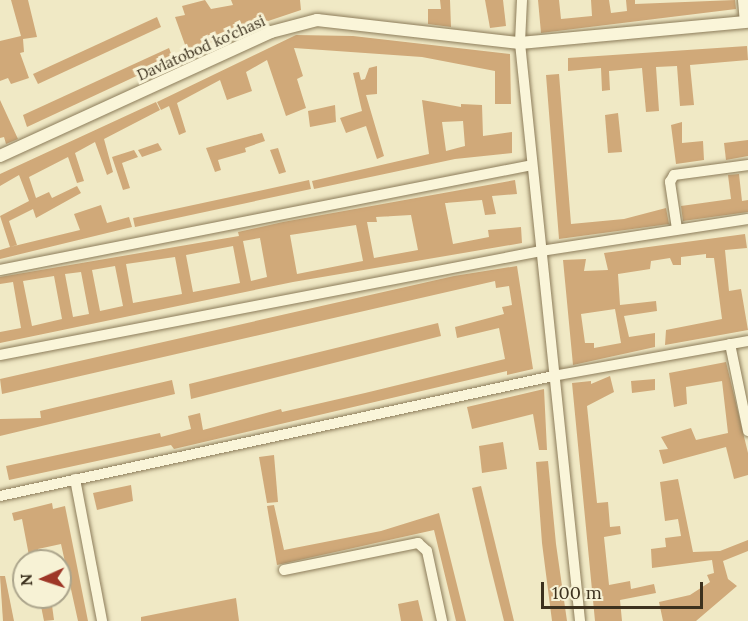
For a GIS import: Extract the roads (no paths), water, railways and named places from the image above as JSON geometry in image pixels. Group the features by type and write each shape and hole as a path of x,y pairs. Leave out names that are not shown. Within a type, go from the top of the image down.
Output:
{"street":[{"path":"522,0 520,43 580,621"},
{"path":"743,0 747,22"},
{"name":"Davlatobod ko'chasi","path":"0,156 271,32 317,20 520,43 747,22"},
{"path":"0,270 532,165"},
{"path":"678,230 670,182 674,175 748,165"},
{"path":"0,355 541,251 748,219"},
{"path":"0,496 553,376 748,341"},
{"path":"730,344 748,431"},
{"path":"75,479 102,621"},
{"path":"284,570 418,543 427,551 442,621"}]}
